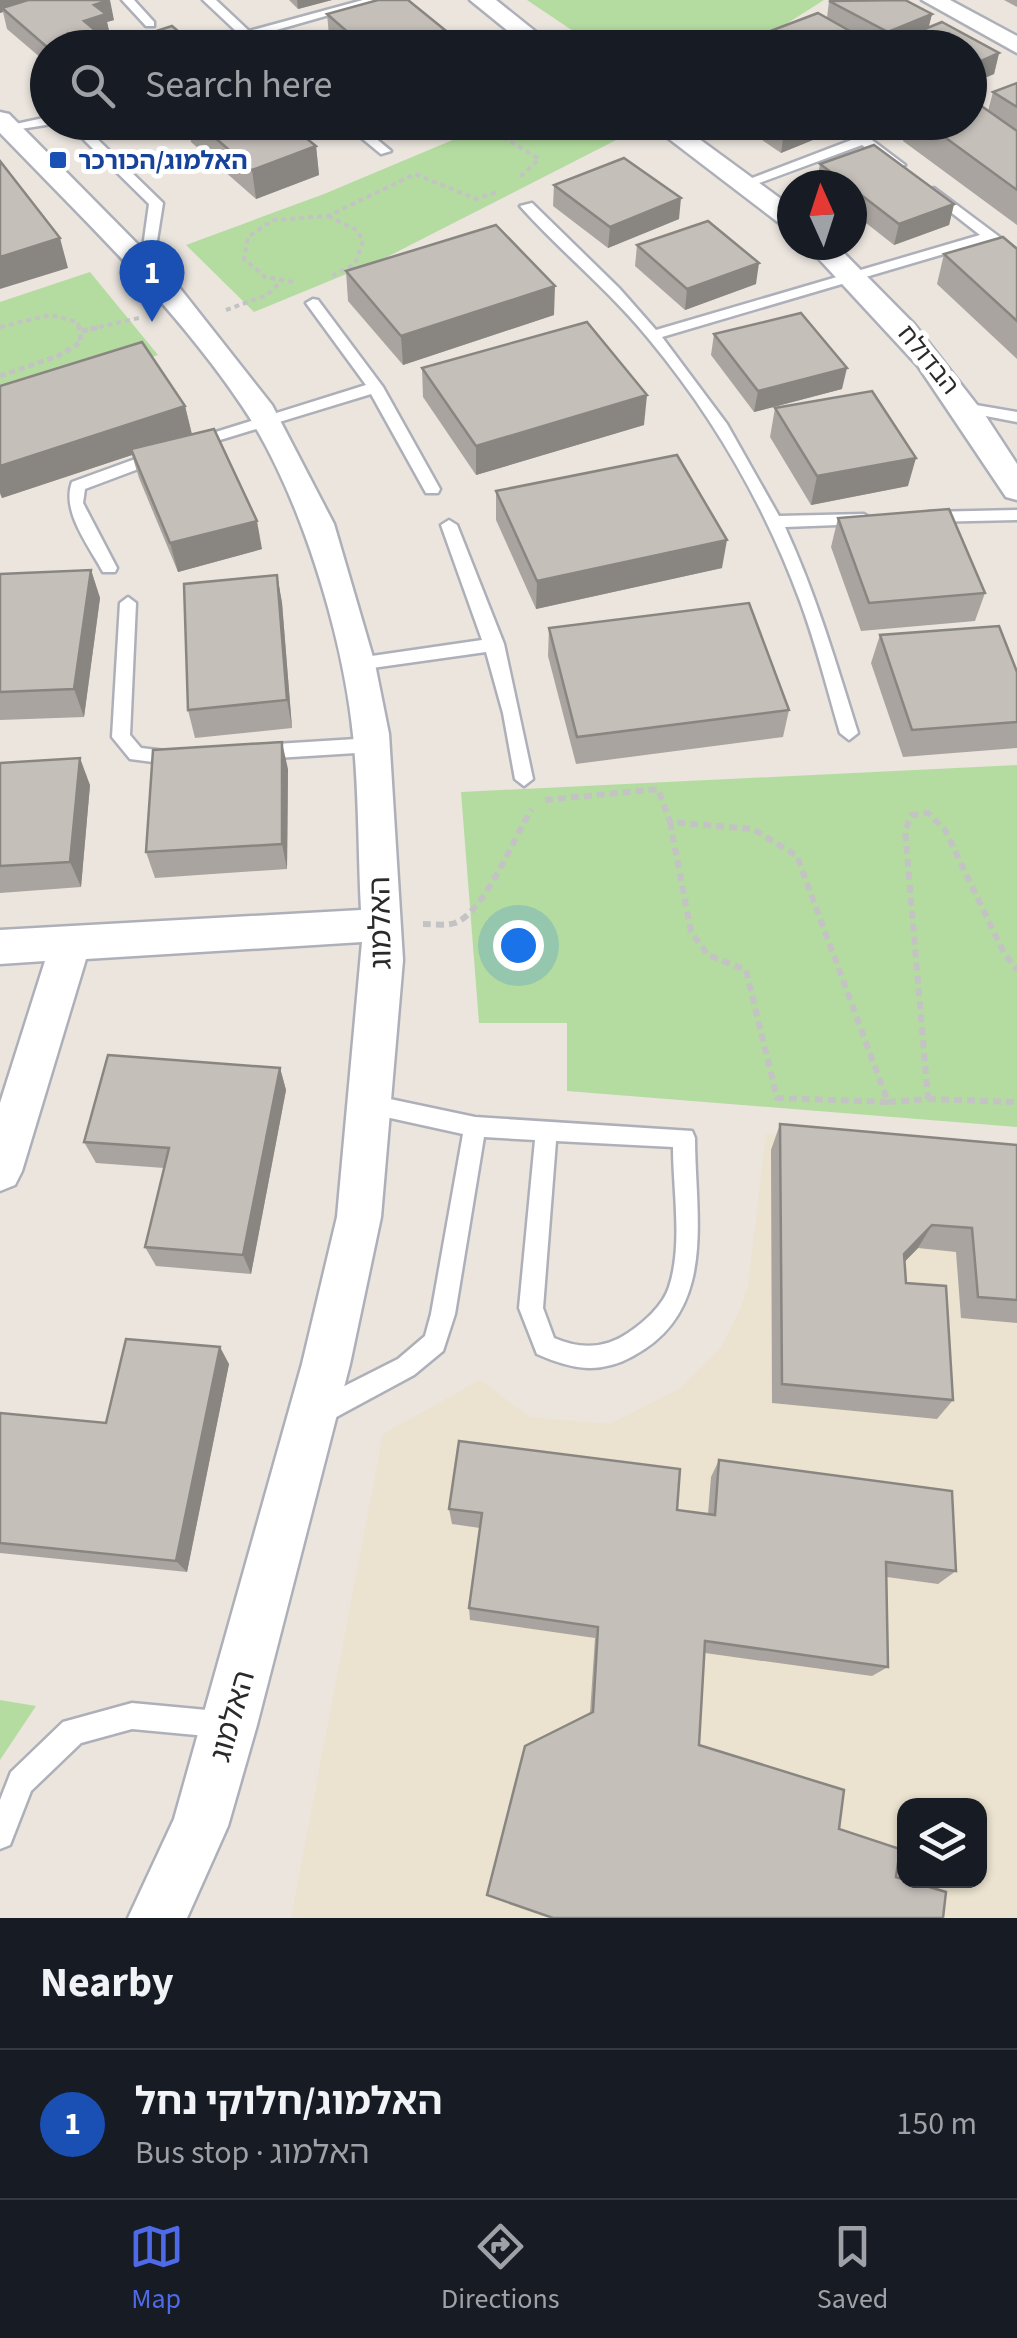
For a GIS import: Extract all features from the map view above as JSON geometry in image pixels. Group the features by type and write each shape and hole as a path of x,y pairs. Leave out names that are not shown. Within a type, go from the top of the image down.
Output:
{"street":[{"path":"481,0 521,30"},
{"path":"933,0 1017,46"},
{"name":"האלמוג","path":"2,125 147,269 188,315 265,420 318,524 358,664 372,745 382,925 372,1105 358,1217 312,1416 230,1726 200,1826 158,1918"},
{"path":"685,140 777,208"},
{"name":"הבדולח","path":"836,260 934,360 970,409 1017,490"},
{"path":"0,947 382,925"},
{"path":"0,1171 71,942"},
{"name":"האלמוג","path":"192,1918 200,1826"}],"lane":[{"path":"128,0 150,24"},
{"path":"209,0 241,30"},
{"path":"265,30 376,0"},
{"path":"2,125 30,123"},
{"path":"92,140 156,203 147,269"},
{"path":"371,140 386,152"},
{"path":"746,183 863,140"},
{"path":"867,140 913,175"},
{"path":"928,188 1017,257"},
{"path":"527,206 589,262 657,334 716,414 776,522 805,591 849,733"},
{"path":"657,334 991,236"},
{"path":"313,303 376,388 432,489"},
{"path":"110,568 76,504 78,486 265,420 376,388"},
{"path":"970,409 1017,417"},
{"path":"906,518 1017,514"},
{"path":"776,522 887,518"},
{"path":"449,525 494,644 516,720 524,779"},
{"path":"128,603 120,736 136,754 160,759 198,756"},
{"path":"358,664 494,644"},
{"path":"237,754 372,745"},
{"path":"372,1105 475,1127 684,1138 681,1287 668,1312 633,1347 603,1359 564,1356 545,1346 530,1308 546,1132"},
{"path":"312,1416 406,1368 435,1343 475,1127"},
{"path":"0,1835 21,1782 74,1732 132,1716 230,1726"}],"path":[{"path":"508,140 539,159 537,166 512,182"},
{"path":"302,282 282,282 264,276 244,259 248,237 258,228 290,216 328,216 415,174 476,199 486,199 499,190"},
{"path":"323,280 355,264 362,252 357,230 328,216"},
{"path":"82,330 250,302 282,282"},
{"path":"0,327 50,315 78,322 82,330 81,342 58,356 0,376"},
{"path":"382,925 455,923 474,913 516,830 538,801 658,789 670,822 691,932 708,955 746,970 776,1098 1017,1102"},
{"path":"928,1098 905,830 912,815 928,814 945,830 1004,953 1017,970"},
{"path":"670,822 753,829 797,856 888,1102"}],"shaded area":[{"path":"766,1134 1017,1155 1017,1918 291,1918 383,1434 480,1380 530,1417 610,1424 679,1389 722,1346 748,1286"}],"green space":[{"path":"527,0 824,0 776,30 572,30"},
{"path":"453,140 616,140 383,259 254,312 186,245 324,194"},
{"path":"90,272 158,355 0,408 0,302"},
{"path":"1017,765 1017,1127 567,1091 567,1023 479,1023 461,792"},
{"path":"0,1700 36,1706 0,1760"}],"building":[{"path":"28,0 109,0 94,5 106,14 84,21 95,30 30,32 2,8"},
{"path":"378,0 408,0 445,30 345,30 327,14"},
{"path":"905,0 932,14 884,30 829,1"},
{"path":"818,13 848,30 773,30"},
{"path":"942,22 957,30 922,30"},
{"path":"987,46 999,53 987,58"},
{"path":"1017,83 1017,107 993,92"},
{"path":"987,110 1017,131 1017,190 949,140 987,140"},
{"path":"218,140 308,140 316,146 252,170"},
{"path":"874,145 954,204 899,224 867,199 867,170 828,170 820,164"},
{"path":"624,158 681,198 610,227 554,185"},
{"path":"0,161 60,238 0,257"},
{"path":"708,221 759,263 687,289 637,245"},
{"path":"496,225 555,286 401,336 346,271"},
{"path":"1003,237 1017,249 1017,321 944,254"},
{"path":"801,313 847,368 758,391 714,334"},
{"path":"587,322 647,395 476,446 422,368"},
{"path":"142,342 185,406 0,466 0,386"},
{"path":"872,391 916,458 817,476 775,408"},
{"path":"214,429 257,521 170,543 131,449"},
{"path":"677,455 727,540 537,581 496,491"},
{"path":"949,509 985,593 869,603 838,518"},
{"path":"91,570 74,689 0,692 0,574"},
{"path":"277,575 287,700 188,710 184,584"},
{"path":"749,603 789,710 577,737 549,628"},
{"path":"999,626 1017,672 1017,722 912,730 880,635"},
{"path":"282,742 282,844 146,852 153,750"},
{"path":"80,758 70,862 0,866 0,763"},
{"path":"108,1055 280,1068 243,1255 145,1247 169,1148 84,1142"},
{"path":"780,1124 1017,1145 1017,1300 978,1297 972,1228 932,1225 904,1254 906,1283 946,1286 953,1400 782,1384"},
{"path":"126,1339 220,1347 176,1561 0,1543 0,1413 106,1423"},
{"path":"459,1441 680,1469 677,1510 715,1515 719,1460 952,1491 956,1571 886,1562 888,1667 705,1641 699,1745 844,1790 839,1829 897,1848 897,1888 946,1892 943,1918 553,1918 487,1895 525,1746 593,1712 598,1627 469,1608 482,1513 449,1509"}],"place":[{"name":"האלמוג/הכורכר","path":"58,160"},
{"name":"האלמוג/חלוקי נחל","path":"152,322"}]}
